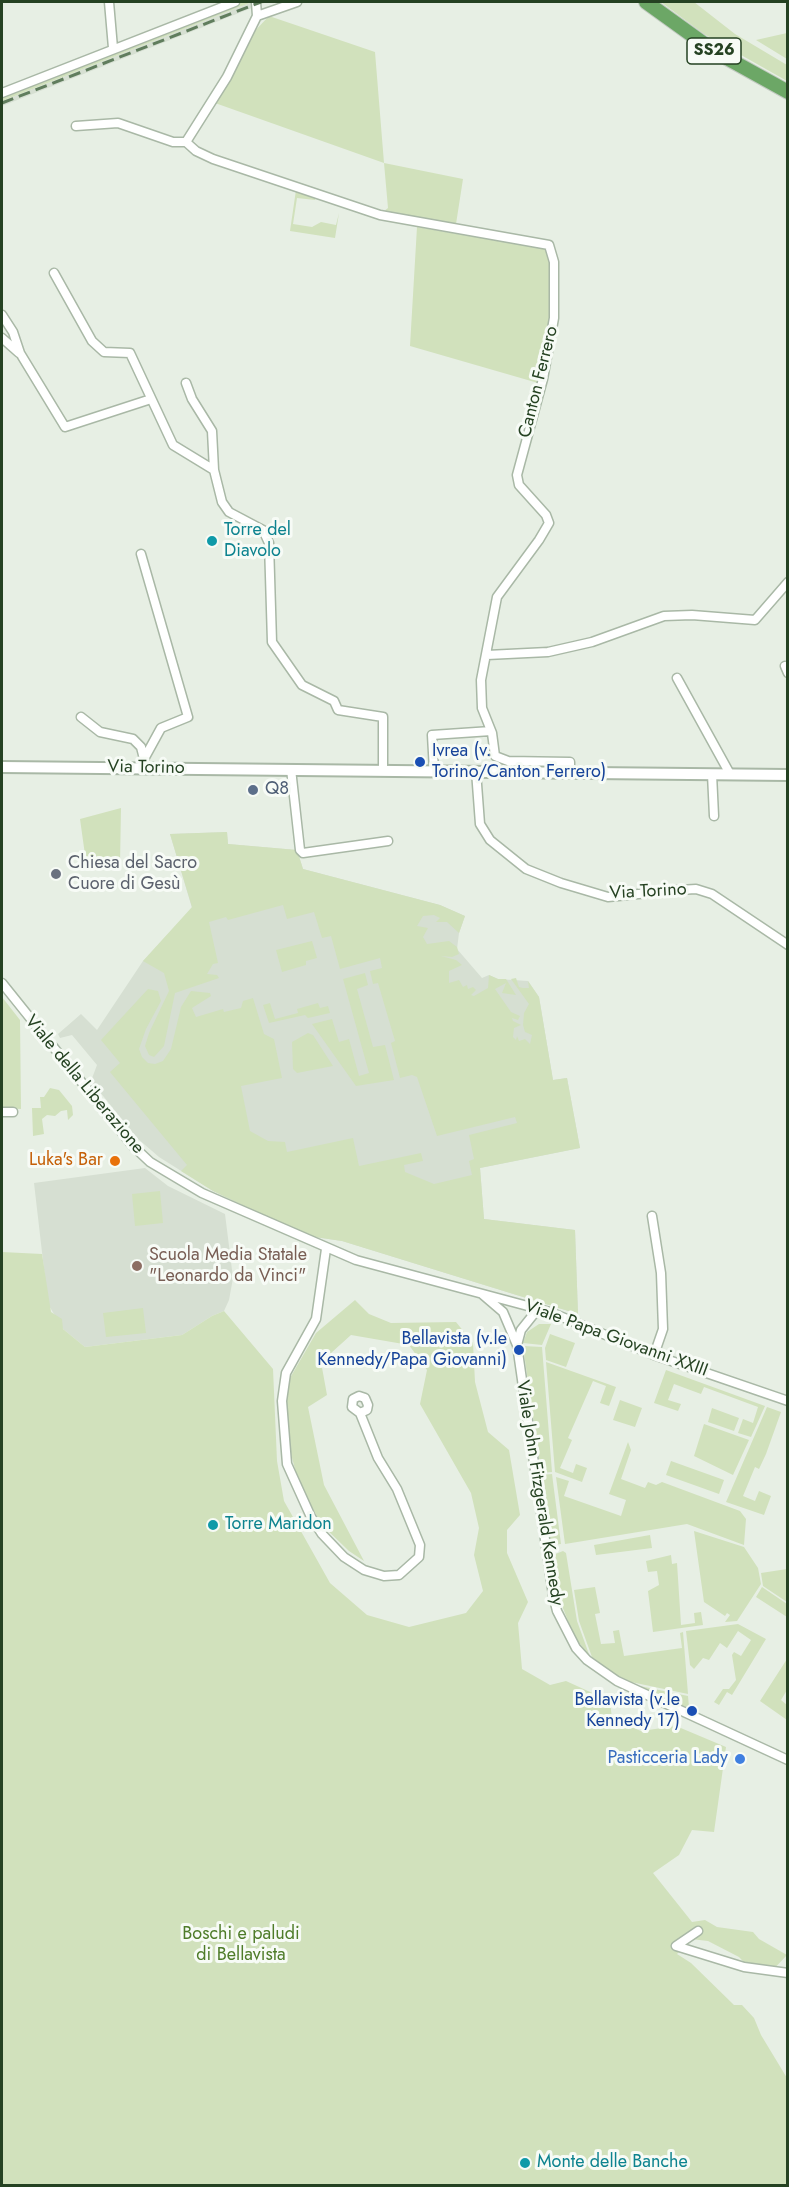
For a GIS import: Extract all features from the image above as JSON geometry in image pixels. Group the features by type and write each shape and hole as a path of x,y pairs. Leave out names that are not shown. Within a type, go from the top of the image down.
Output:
{"main road":[{"name":"SS26","path":"646,2 714,51 788,92"}],"street":[{"path":"109,2 113,48"},
{"path":"2,93 235,2"},
{"path":"76,126 118,123 173,142 186,142 227,76 257,16 256,2"},
{"path":"257,16 297,2"},
{"name":"Canton Ferrero","path":"186,142 196,151 213,159 380,215 549,244 554,262 554,318 543,379 517,475 519,485 546,515 549,523 497,597 488,655 481,680 482,708 491,731 495,756 500,759 570,762 570,772"},
{"path":"54,273 92,341 104,352 130,354 173,445 214,470"},
{"path":"2,315 13,332 20,353 64,427 152,399"},
{"path":"2,338 20,353"},
{"path":"186,383 192,399 212,431 214,470 222,502 230,512 263,530 269,543 272,642 302,685 334,701 338,710 383,717 383,770"},
{"path":"141,554 188,717 160,728 144,764"},
{"path":"488,655 559,649 592,642 664,616 692,615 755,620 788,582"},
{"path":"677,678 730,774"},
{"path":"81,717 100,732 133,739 141,747 144,764"},
{"path":"434,771 432,735 491,731"},
{"name":"Via Torino","path":"2,767 144,764 291,769 788,775"},
{"path":"291,769 300,850 303,854 388,841"},
{"name":"Via Torino","path":"476,771 480,824 490,840 526,868 561,883 608,897 688,889 712,894 788,945"},
{"path":"712,774 714,816"},
{"name":"Viale della Liberazione","path":"2,983 110,1121 150,1162 202,1193 326,1249 356,1260 442,1282"},
{"path":"2,1112 13,1112"},
{"path":"652,1216 661,1273 663,1329 654,1355"},
{"path":"326,1249 316,1319 286,1373 282,1401 287,1464 310,1517 322,1534 344,1557 364,1570 384,1576 399,1575 419,1557 420,1545 397,1489 378,1458 360,1413"},
{"name":"Viale Papa Giovanni XXIII","path":"442,1282 555,1314 654,1355 788,1401"},
{"name":"Viale John Fitzgerald Kennedy","path":"480,1291 503,1312 516,1345 553,1594 557,1611 576,1648 587,1660 617,1681 788,1760"},
{"path":"516,1345 521,1330 537,1310"},
{"path":"698,1931 676,1946 744,1967 788,1973"}],"shaded area":[{"path":"252,2 267,2 2,106 2,101"},
{"path":"227,832 228,844 297,850 303,869 440,905 465,916 459,933 457,949 482,978 489,975 498,979 528,981 539,997 553,1080 567,1078 580,1148 480,1168 484,1219 575,1230 578,1314 342,1241 308,1236 213,1191 159,1157 137,1138 91,1081 97,1065 72,1035 60,1038 58,1034 81,1014 97,1030 143,961 192,908 170,834"},
{"name":"Scuola Media Statale \"Leonardo da Vinci\"","path":"145,1168 168,1186 225,1214 233,1278 229,1300 224,1311 182,1335 85,1347 63,1329 48,1304 34,1183"}],"green space":[{"path":"241,2 252,2 2,101 2,96"},
{"path":"661,2 694,2 735,34 787,65 787,81 704,34"},
{"path":"269,16 375,52 384,163 215,103 251,35"},
{"path":"787,33 787,59 756,40"},
{"path":"384,163 463,179 456,224 383,212 388,208"},
{"path":"296,190 316,198 315,200 297,198 293,224 312,227 321,222 336,225 339,213 335,238 290,231"},
{"path":"417,227 545,249 549,252 551,318 538,383 410,346"},
{"path":"121,808 120,864 86,862 80,819"},
{"path":"227,832 228,844 297,850 303,869 440,905 465,916 459,933 447,922 436,922 440,918 434,915 423,916 417,926 428,928 423,937 427,944 449,941 457,947 459,954 452,957 441,956 456,960 462,965 449,971 449,983 459,980 463,987 467,985 468,989 473,987 476,990 471,995 474,996 488,988 489,975 498,979 506,979 516,995 502,993 506,983 495,989 511,1012 520,1016 518,1020 512,1018 521,1025 514,1028 513,1037 516,1040 517,1036 519,1041 525,1039 530,1044 532,1035 525,1032 523,1025 524,1013 529,1004 511,979 516,978 519,987 523,988 529,988 528,981 539,997 553,1080 567,1078 580,1148 480,1168 484,1219 575,1230 578,1314 342,1241 308,1236 213,1191 181,1171 187,1165 110,1072 120,1063 101,1040 148,989 158,991 161,1001 146,1029 139,1049 142,1057 148,1063 155,1064 163,1061 171,1049 181,1007 191,991 210,993 211,996 192,1008 196,1017 223,1009 224,1012 241,1008 243,1001 253,998 264,1034 274,1039 282,1078 241,1086 250,1131 268,1141 285,1142 287,1152 353,1138 359,1166 421,1153 423,1161 404,1165 405,1172 434,1184 472,1175 469,1161 474,1159 469,1135 517,1123 515,1117 437,1136 417,1077 412,1075 400,1078 391,1043 395,1041 378,983 373,984 370,971 382,968 380,958 340,969 331,936 322,938 314,912 287,919 283,905 228,920 226,917 209,922 218,963 213,964 207,974 217,975 219,978 175,993 164,1046 154,1057 149,1055 145,1046 149,1033 169,991 164,973 143,961 192,907 170,834"},
{"path":"312,941 317,958 306,961 306,965 282,972 276,950"},
{"path":"365,973 368,985 357,989 373,1047 385,1045 394,1080 356,1086 312,1024 332,1019 339,1042 349,1039 359,1076 369,1073 343,979"},
{"path":"2,997 20,1020 21,1109 2,1108"},
{"path":"270,1003 275,1019 298,1013 297,1009 318,1003 320,1008 328,1006 330,1013 308,1018 305,1015 269,1023 263,1005"},
{"path":"308,1033 313,1035 333,1066 297,1073 293,1069 292,1042"},
{"path":"50,1088 59,1090 72,1106 73,1115 68,1120 67,1110 55,1116 47,1115 42,1119 44,1134 33,1136 32,1108 41,1108 40,1097 44,1097"},
{"path":"160,1191 163,1223 135,1226 132,1194"},
{"name":"Boschi e paludi di Bellavista","path":"2,1252 42,1254 51,1312 62,1319 63,1329 85,1347 182,1335 224,1311 273,1369 277,1461 284,1501 330,1583 367,1615 409,1627 466,1613 483,1591 474,1555 479,1528 471,1493 420,1404 427,1370 409,1345 351,1335 321,1362 327,1395 308,1407 324,1485 364,1561 349,1551 322,1525 299,1484 291,1454 286,1407 290,1378 316,1333 355,1300 369,1314 391,1323 456,1322 473,1343 475,1382 488,1432 509,1450 520,1515 507,1530 507,1553 528,1602 518,1623 522,1669 550,1685 566,1681 610,1701 612,1719 641,1731 676,1726 726,1747 714,1832 692,1830 679,1855 653,1873 692,1922 705,1920 717,1927 753,1932 759,1939 787,1955 771,1972 755,1974 739,1957 708,1941 691,1939 677,1954 691,1963 734,2005 742,2005 754,2018 761,2035 787,2078 787,2185 2,2185"},
{"path":"143,1308 146,1333 106,1337 103,1313"},
{"path":"539,1324 551,1324 542,1345 523,1343 527,1332"},
{"path":"550,1334 575,1343 566,1367 546,1360 545,1348"},
{"path":"523,1346 542,1347 552,1472 541,1473"},
{"path":"546,1362 616,1387 609,1406 600,1403 606,1386 593,1381 568,1438 572,1440 560,1468 573,1473 576,1464 587,1468 582,1482 555,1472"},
{"path":"666,1370 765,1406 751,1437 738,1433 743,1419 753,1423 758,1407 704,1387 701,1394 674,1384 668,1400 681,1404 678,1411 654,1403"},
{"path":"620,1400 642,1408 635,1427 613,1420"},
{"path":"767,1407 781,1412 766,1454 759,1469 755,1467 743,1496 755,1501 759,1491 771,1496 764,1515 726,1502"},
{"path":"712,1408 739,1418 734,1431 708,1422"},
{"path":"704,1424 749,1440 733,1475 694,1456"},
{"path":"628,1442 631,1450 621,1479 645,1488 648,1482 656,1485 662,1482 740,1511 746,1519 744,1545 687,1524 565,1544 556,1477 569,1481 564,1496 621,1516 626,1500 609,1494"},
{"path":"671,1461 724,1480 719,1494 666,1475"},
{"path":"552,1474 561,1544 551,1545 541,1475"},
{"path":"694,1531 744,1547 758,1568 761,1584 737,1621 725,1622 730,1615 727,1613 725,1616 704,1602"},
{"path":"650,1535 652,1548 596,1555 594,1545"},
{"path":"563,1551 566,1553 577,1621 590,1657 574,1636 559,1598 553,1555"},
{"path":"671,1555 672,1564 677,1563 681,1625 695,1623 694,1613 701,1612 703,1625 653,1632 648,1591 659,1585 657,1571 648,1572 646,1561"},
{"path":"788,1569 787,1602 763,1586 761,1573"},
{"path":"595,1587 600,1613 595,1614 601,1644 615,1643 613,1631 619,1630 624,1656 682,1648 680,1633 683,1632 688,1694 631,1682 612,1673 592,1657 579,1621 574,1590"},
{"path":"762,1587 787,1604 787,1617 756,1597"},
{"path":"738,1624 766,1639 732,1695 727,1692 719,1705 714,1702 723,1689 729,1689 736,1680 732,1655 734,1652 741,1656 751,1640 738,1631 727,1648 720,1643 709,1660 703,1658 694,1669 690,1665 686,1631"},
{"path":"787,1659 787,1690 781,1700 787,1705 787,1720 760,1701"},
{"path":"630,1684 688,1696 689,1707 698,1711 697,1712"}],"railway":[{"path":"2,103 261,2"}],"place":[{"name":"Torre del Diavolo","path":"212,541"},
{"name":"Ivrea (v. Torino/Canton Ferrero)","path":"420,762"},
{"name":"Q8","path":"253,790"},
{"name":"Chiesa del Sacro Cuore di Gesù","path":"56,874"},
{"name":"Luka's Bar","path":"115,1161"},
{"name":"Scuola Media Statale \"Leonardo da Vinci\"","path":"137,1266"},
{"name":"Bellavista (v.le Kennedy/Papa Giovanni)","path":"519,1350"},
{"name":"Torre Maridon","path":"213,1525"},
{"name":"Bellavista (v.le Kennedy 17)","path":"692,1711"},
{"name":"Pasticceria Lady","path":"740,1759"},
{"name":"Monte delle Banche","path":"525,2163"}]}
